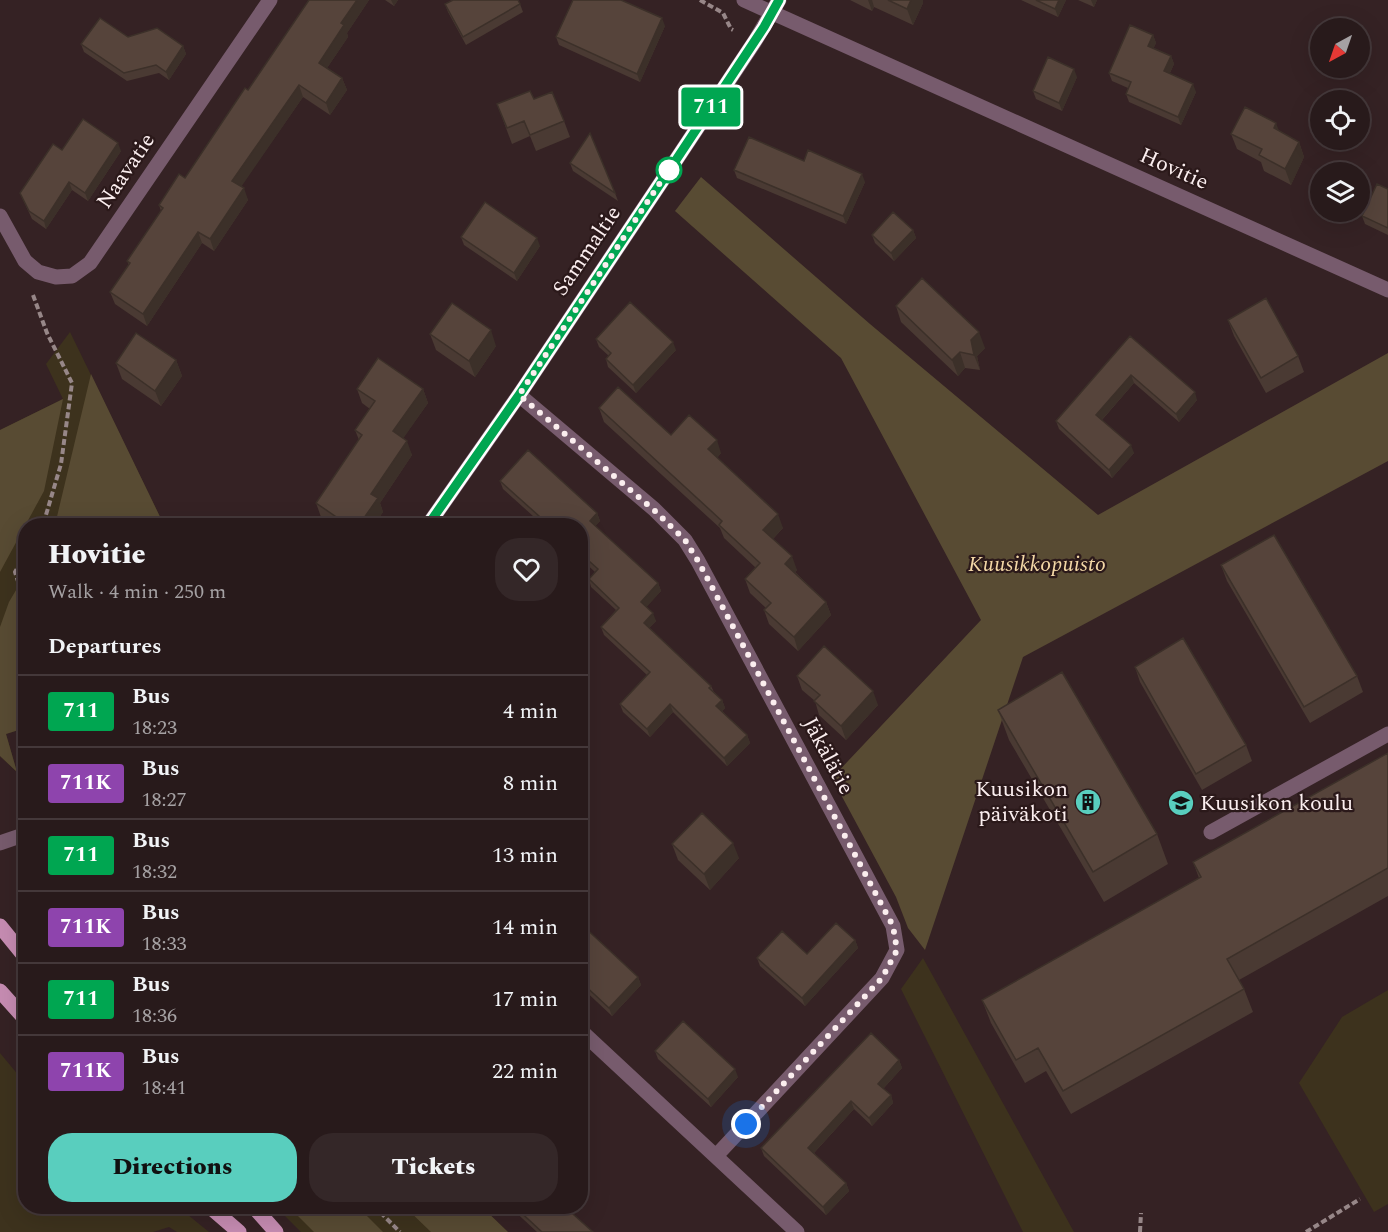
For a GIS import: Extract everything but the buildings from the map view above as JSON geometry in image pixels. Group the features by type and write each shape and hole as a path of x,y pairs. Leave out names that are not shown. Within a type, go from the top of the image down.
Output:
{"main road":[{"path":"0,926 18,948"},
{"path":"0,991 18,1011"},
{"path":"218,1214 239,1232"},
{"path":"261,1214 276,1232"}],"street":[{"name":"Naavatie","path":"38,272 56,277 72,276 90,263 270,0"},
{"name":"Hovitie","path":"744,0 776,7 1388,290"},
{"name":"Sammaltie","path":"433,518 519,395 776,7"},
{"path":"0,216 25,261 38,272"},
{"name":"Jäkälätie","path":"519,395 654,510 685,540 893,926 897,950 882,978 716,1156"},
{"path":"1211,832 1388,734"},
{"path":"0,843 18,837"},
{"path":"588,1037 797,1232"}],"path":[{"path":"38,272 32,292 47,333 72,383 61,464 45,518"},
{"path":"18,567 15,572 18,581"},
{"path":"1306,1232 1360,1199"},
{"path":"1140,1232 1141,1213"},
{"path":"382,1214 400,1232"}],"shaded area":[{"path":"70,332 161,518 18,518 18,730 6,734 17,772 0,756 0,430 63,399 46,364"},
{"path":"923,958 1074,1232 1023,1232 901,989"},
{"path":"1388,990 1388,1204 1374,1212 1299,1083 1342,1017"},
{"path":"0,1053 18,1075 18,1214 187,1214 209,1232 177,1232 169,1227 153,1232 0,1232"},
{"path":"283,1214 489,1214 508,1232 301,1232"}],"green space":[{"name":"Kuusikkopuisto","path":"701,177 870,324 1098,515 1388,353 1388,461 1023,657 925,950 908,928 896,897 832,778 981,620 841,358 675,211"},
{"path":"91,374 161,518 57,518"},
{"path":"63,399 44,491 29,518 18,518 18,539 0,572 0,430"},
{"path":"18,587 18,730 6,734 17,772 0,756 0,627 9,602"},
{"path":"296,1214 365,1214 383,1232 314,1232"},
{"path":"412,1214 489,1214 508,1232 431,1232"}],"bus line":[{"name":"711","path":"433,518 519,395 764,27 779,0"}],"place":[{"name":"Kuusikon päiväkoti","path":"1088,802"},
{"name":"Kuusikon koulu","path":"1181,803"}],"route":[{"path":"669,170 670,168 519,395 654,510 685,540 893,926 897,950 882,978 746,1124"}]}
